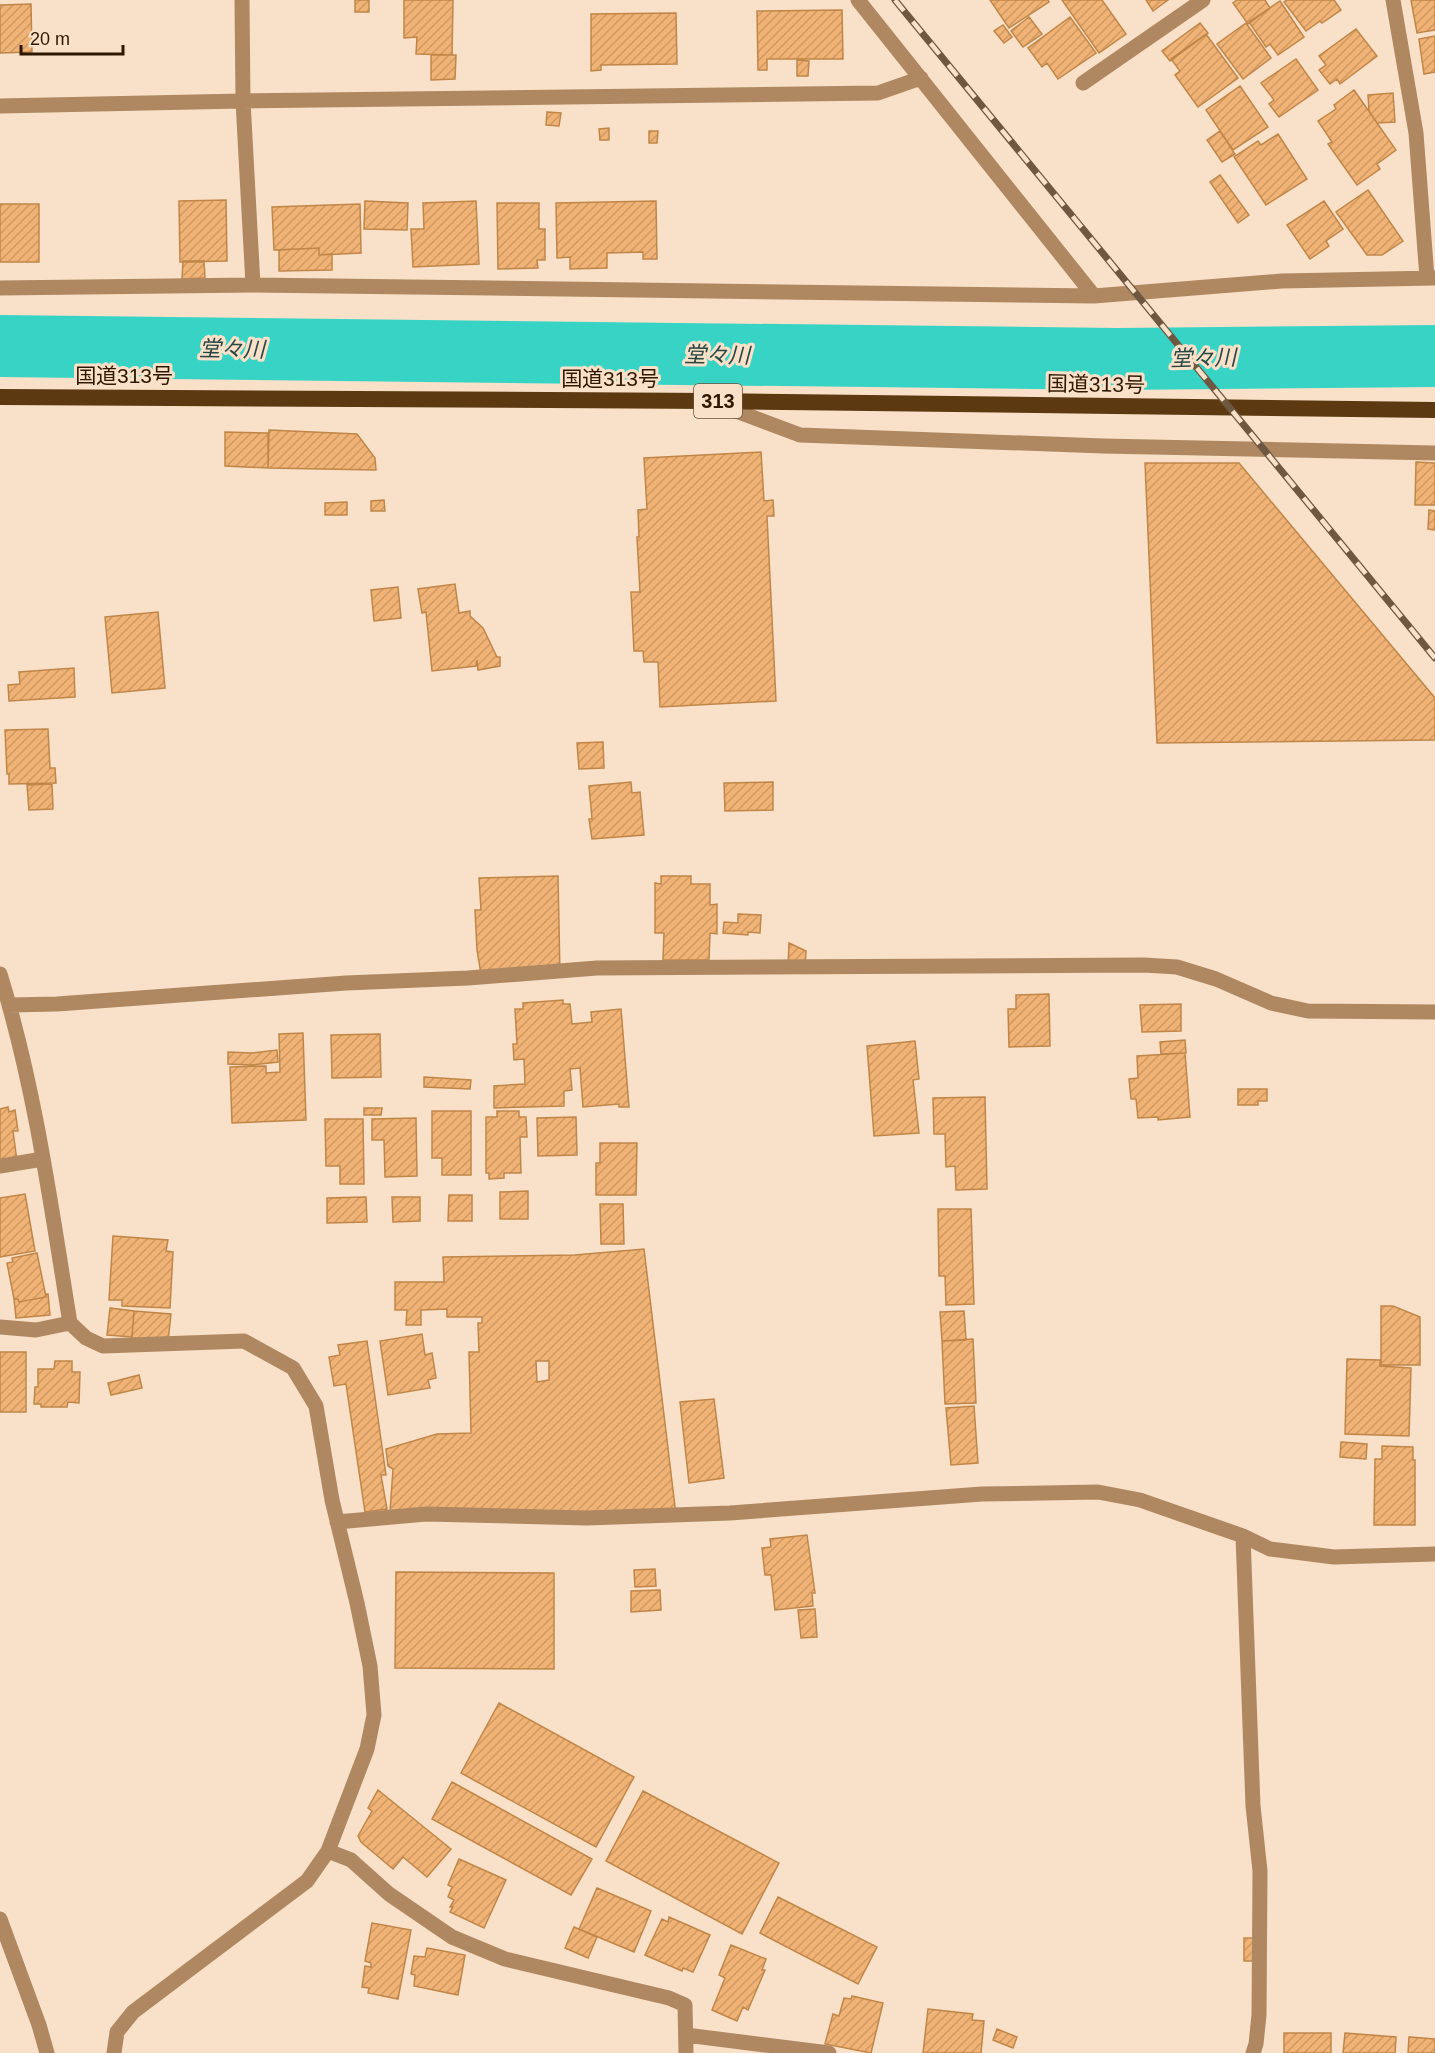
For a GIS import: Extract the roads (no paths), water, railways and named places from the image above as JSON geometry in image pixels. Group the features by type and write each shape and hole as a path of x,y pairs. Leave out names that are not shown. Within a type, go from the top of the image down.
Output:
{"highway":[{"name":"国道313号","path":"0,397 711,401 1435,410"}],"street":[{"path":"242,0 243,101 253,285"},
{"path":"858,0 1094,296"},
{"path":"1083,82 1203,0"},
{"path":"0,288 253,285 1094,296 1282,281 1431,278 1416,133 1393,0"},
{"path":"0,106 878,93 921,78"},
{"path":"711,401 800,435 1103,446 1435,453"},
{"path":"10,1005 57,1005 346,983 468,978 597,968 1144,965 1177,967 1216,979 1271,1003 1308,1011 1435,1012"},
{"path":"0,974 10,1005 32,1098 70,1323 86,1338 103,1346 244,1341 293,1368 316,1406 337,1522 370,1666 374,1715 367,1749 328,1851 307,1881 133,2012 117,2032 114,2053"},
{"path":"0,1166 43,1159"},
{"path":"0,1327 36,1330 70,1323"},
{"path":"337,1522 426,1514 586,1518 730,1513 982,1494 1098,1492 1140,1500 1243,1536 1270,1549 1335,1557 1435,1554"},
{"path":"1243,1536 1253,1806 1260,1871 1259,2015 1257,2044 1253,2053"},
{"path":"328,1851 351,1860 389,1894 452,1937 505,1959 669,1998 685,2006 686,2053"},
{"path":"0,1919 47,2053"},
{"path":"686,2035 830,2053"}],"waterway":[{"name":"堂々川","path":"0,346 1117,359 1435,356"}],"railway":[{"path":"895,0 1435,658"}]}
